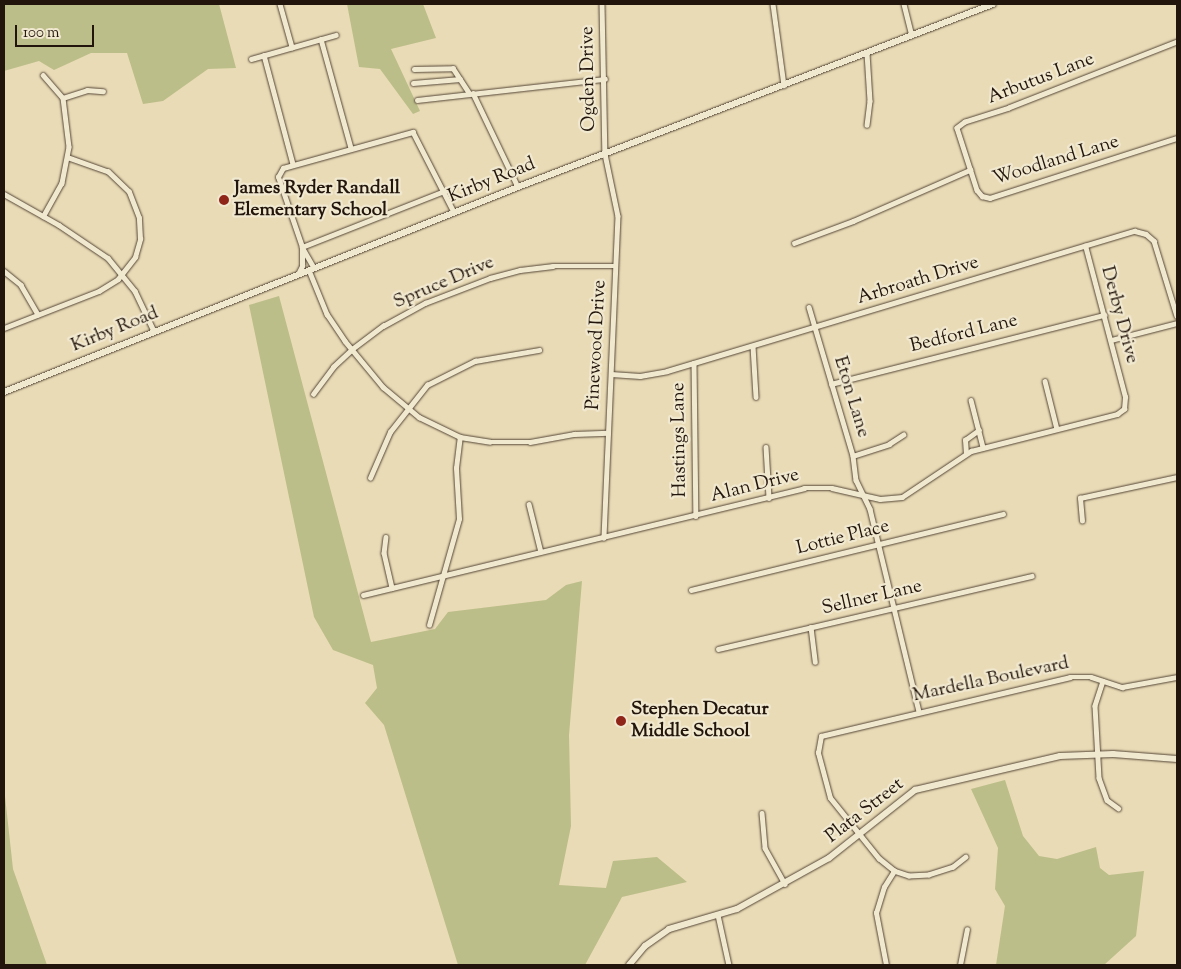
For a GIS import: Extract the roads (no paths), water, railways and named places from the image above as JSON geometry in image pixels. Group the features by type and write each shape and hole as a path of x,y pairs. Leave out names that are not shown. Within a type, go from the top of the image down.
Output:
{"main road":[{"name":"Kirby Road","path":"4,392 454,212 993,4"},
{"name":"Plata Street","path":"629,965 640,951 663,932 748,904 785,884 861,835 915,790 1035,760 1098,753 1177,759"}],"street":[{"path":"280,4 292,47"},
{"name":"Ogden Drive","path":"602,4 605,154"},
{"path":"773,4 784,85"},
{"path":"904,4 912,35"},
{"path":"251,59 336,35"},
{"path":"321,39 351,148"},
{"name":"Arbutus Lane","path":"970,170 958,125 1177,42"},
{"path":"867,54 870,101 867,125"},
{"path":"264,55 293,164"},
{"path":"414,69 453,68 471,93 518,187"},
{"path":"43,75 63,98 68,124 69,158 62,183 44,216"},
{"path":"412,83 460,78"},
{"path":"417,100 605,79"},
{"path":"63,98 87,90 102,91"},
{"path":"454,212 413,132 293,164 283,168 278,177 327,314 352,350 383,387 406,408 460,437 518,443 608,433"},
{"name":"Woodland Lane","path":"794,243 871,214 970,170 980,195 990,198 1177,138"},
{"name":"Pinewood Drive","path":"604,538 617,207 605,154"},
{"path":"4,328 99,291 122,273 133,261 139,244 140,226 135,203 124,186 108,172 69,158"},
{"path":"302,247 444,191"},
{"path":"4,194 44,216 97,250 122,273 138,297 154,331"},
{"name":"Arbroath Drive","path":"611,374 646,376 694,363 1135,231 1151,237 1177,316"},
{"name":"Derby Drive","path":"1085,246 1124,392"},
{"path":"298,274 302,266 302,247"},
{"name":"Spruce Drive","path":"313,394 333,367 352,350 405,313 490,278 543,267 616,266"},
{"path":"4,271 21,285 38,315"},
{"name":"Eton Lane","path":"809,307 853,456 856,480 864,494 879,545 893,608 920,711"},
{"name":"Bedford Lane","path":"831,384 1104,315"},
{"path":"1111,340 1177,323"},
{"path":"753,346 756,397"},
{"path":"370,478 384,442 406,408 427,385 452,370 486,358 539,350"},
{"name":"Hastings Lane","path":"694,363 696,516"},
{"path":"1045,381 1056,429"},
{"name":"Alan Drive","path":"363,595 817,487 864,494 880,499 902,497 966,454 983,447 1120,413 1125,406 1124,392"},
{"path":"971,400 983,447"},
{"path":"966,454 965,440 979,430"},
{"path":"853,456 889,444 903,435"},
{"path":"429,625 459,519 456,468 460,437"},
{"path":"766,448 769,498"},
{"path":"1082,521 1080,498 1177,477"},
{"path":"530,504 541,552"},
{"name":"Lottie Place","path":"691,590 1003,514"},
{"path":"386,537 384,553 392,588"},
{"name":"Sellner Lane","path":"718,649 1032,576"},
{"path":"811,628 815,662"},
{"name":"Mardella Boulevard","path":"861,835 830,798 821,769 819,739 823,734 1070,677 1091,677 1129,687 1177,677"},
{"path":"1103,681 1095,699 1102,790 1109,803 1118,808"},
{"path":"762,813 765,848 785,884"},
{"path":"861,835 894,871 909,876 929,875 953,866 966,857"},
{"path":"886,965 876,912 884,887 894,871"},
{"path":"718,915 729,965"},
{"path":"960,965 967,930"}],"place":[{"name":"James Ryder Randall Elementary School","path":"224,200"},
{"name":"Stephen Decatur Middle School","path":"621,721"}]}
